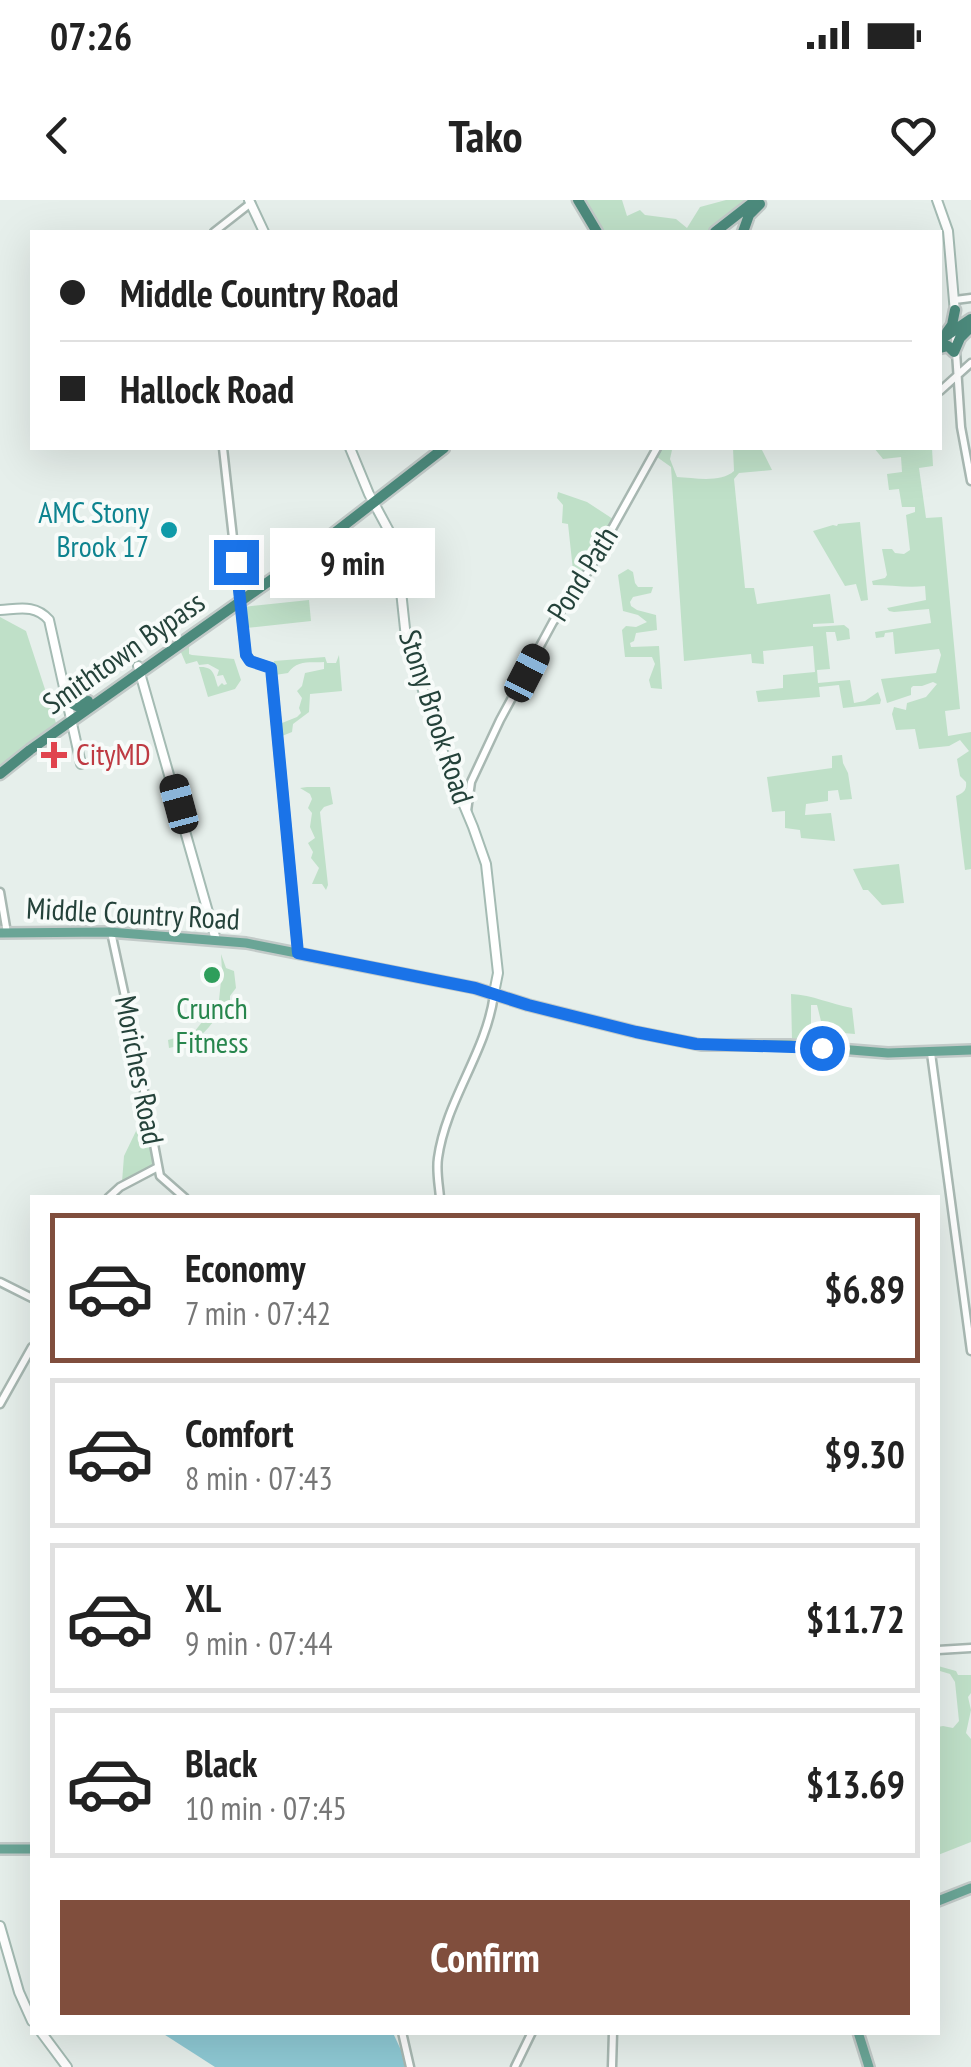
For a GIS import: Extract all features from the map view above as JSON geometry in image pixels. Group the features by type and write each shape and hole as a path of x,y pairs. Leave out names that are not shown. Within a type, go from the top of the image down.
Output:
{"highway":[{"path":"575,200 593,230"},
{"path":"739,226 758,201"},
{"path":"739,226 758,201"},
{"path":"716,230 758,201"},
{"path":"955,308 960,320 971,323"},
{"path":"942,338 952,325 955,308"},
{"path":"942,339 971,323"},
{"path":"942,348 948,346 954,352 971,323"},
{"path":"942,346 955,333"},
{"path":"372,500 434,450"},
{"path":"372,500 441,450"},
{"name":"Smithtown Bypass","path":"0,766 309,552 317,552 320,559 324,540 372,500"},
{"name":"Smithtown Bypass","path":"93,702 111,693 139,669 172,651 178,652 178,647 258,581 372,500"},
{"path":"238,577 246,584 258,581"},
{"path":"66,700 77,706 104,701 110,707 106,700 111,693"},
{"name":"Smithtown Bypass","path":"0,774 70,718"}],"main road":[{"path":"937,200 946,222 955,333"},
{"path":"250,202 263,230"},
{"name":"Stony Brook Road","path":"351,450 395,542 406,638 448,768 486,864 498,973 494,993"},
{"path":"0,610 27,607 49,620 80,764"},
{"path":"139,669 216,940"},
{"name":"Middle Country Road","path":"4,933 110,932 246,942 494,993 528,1005 701,1045 879,1053 971,1050"},
{"path":"0,1849 30,1849"},
{"path":"940,1900 971,1888"},
{"path":"0,1926 18,1992 30,2016"},
{"path":"42,2035 65,2067"},
{"path":"859,2035 869,2067"}],"street":[{"path":"216,230 250,202"},
{"path":"955,308 971,298"},
{"path":"955,333 956,377 971,481"},
{"path":"942,389 971,363"},
{"path":"223,450 246,655 250,661 271,668 298,953"},
{"name":"Pond Path","path":"467,812 470,782 500,720 553,622 590,568 656,450"},
{"path":"0,892 4,933"},
{"name":"Moriches Road","path":"110,932 160,1176 182,1195"},
{"path":"114,946 118,937 130,934"},
{"path":"440,1195 438,1155 456,1100 486,1031 494,993"},
{"path":"931,1053 971,1350"},
{"path":"111,1195 158,1167"},
{"path":"0,1282 30,1297"},
{"path":"0,1404 30,1351"},
{"path":"940,1650 971,1648"},
{"path":"403,2035 410,2067"},
{"path":"515,2067 531,2035"},
{"path":"612,2067 613,2035"}],"green space":[{"path":"584,200 622,200 627,216 640,210 645,215 676,219 687,228 700,207 726,200 746,200 710,230 602,230"},
{"path":"660,450 672,450 670,459 677,477 707,479 734,471 733,450 762,450 772,470 739,473 734,479 745,588 754,588 757,604 830,594 834,623 813,627 844,625 849,629 850,639 837,641 835,632 826,632 830,669 817,670 818,683 850,680 854,703 878,692 880,704 843,708 839,685 819,687 820,697 758,702 756,691 783,688 783,675 815,672 813,646 763,651 764,664 752,663 751,654 684,661 671,467 657,457"},
{"path":"876,450 932,450 933,466 919,468 926,518 942,517 960,709 945,711 948,736 971,732 971,869 965,870 956,796 966,785 957,759 969,751 960,740 949,746 919,749 915,729 896,730 894,707 906,710 907,703 926,697 937,684 913,686 911,695 887,703 881,679 936,673 941,655 939,649 895,654 893,632 876,638 875,632 931,623 929,609 894,612 887,608 926,600 925,586 873,585 872,581 887,575 882,549 904,554 910,550 906,515 915,512 915,507 902,507 899,489 889,490 887,474 902,472 901,457 883,459"},
{"path":"558,492 587,502 616,521 575,589 568,524 562,523 563,505 557,498"},
{"path":"860,522 868,600 861,601 856,584 845,586 813,531"},
{"path":"628,569 638,587 653,587 651,593 633,597 630,602 637,610 656,615 657,630 636,633 630,643 631,647 659,646 662,689 651,688 649,680 655,664 652,657 625,657 622,630 647,622 623,611 618,575"},
{"path":"309,600 311,621 246,628 243,607"},
{"path":"0,617 26,631 56,723 0,766"},
{"path":"189,643 189,654 234,659 241,680 235,689 208,697 199,667 211,670 218,687 227,684 223,675 217,676 219,670 208,664 186,664 180,650"},
{"path":"339,655 342,691 310,694 309,712 293,724 292,732 282,736 282,723 301,713 302,698 297,691 305,673 324,669 324,662 300,664 288,673 275,675 274,661 325,657 327,663 336,663"},
{"path":"842,755 852,799 840,800 838,790 828,791 828,801 806,804 805,815 831,813 835,841 801,838 800,830 785,828 785,811 772,812 767,777 832,768 832,756"},
{"path":"330,787 333,804 320,812 326,890 322,884 312,884 319,868 311,858 313,852 308,843 315,838 308,808 312,799 300,788"},
{"path":"899,864 904,903 882,905 868,890 863,890 853,869"},
{"path":"221,954 226,968 234,971 236,988 230,1004 198,1037 169,1048 168,1040 175,1038 176,1033 195,1031 219,1000"},
{"path":"791,994 852,1008 855,1034 843,1033 840,1027 821,1021 817,1005 811,1005 811,1043 792,1041"},
{"path":"145,1111 154,1165 109,1192 122,1182 124,1156 137,1129 142,1131 145,1125 141,1122"},
{"path":"940,1667 958,1675 971,1675 971,1710 966,1733 971,1739 971,1842 940,1854 940,1727 953,1728 959,1721 955,1682 950,1674 940,1671"}],"water":[{"path":"165,2035 394,2035 405,2067 215,2067"}],"place":[{"name":"AMC Stony Brook 17","path":"169,530"},
{"name":"CityMD","path":"54,755"},
{"name":"Crunch Fitness","path":"212,975"}],"route":[{"path":"236,562 246,655 250,661 271,668 298,953 475,988 528,1005 696,1044 822,1048"}]}
